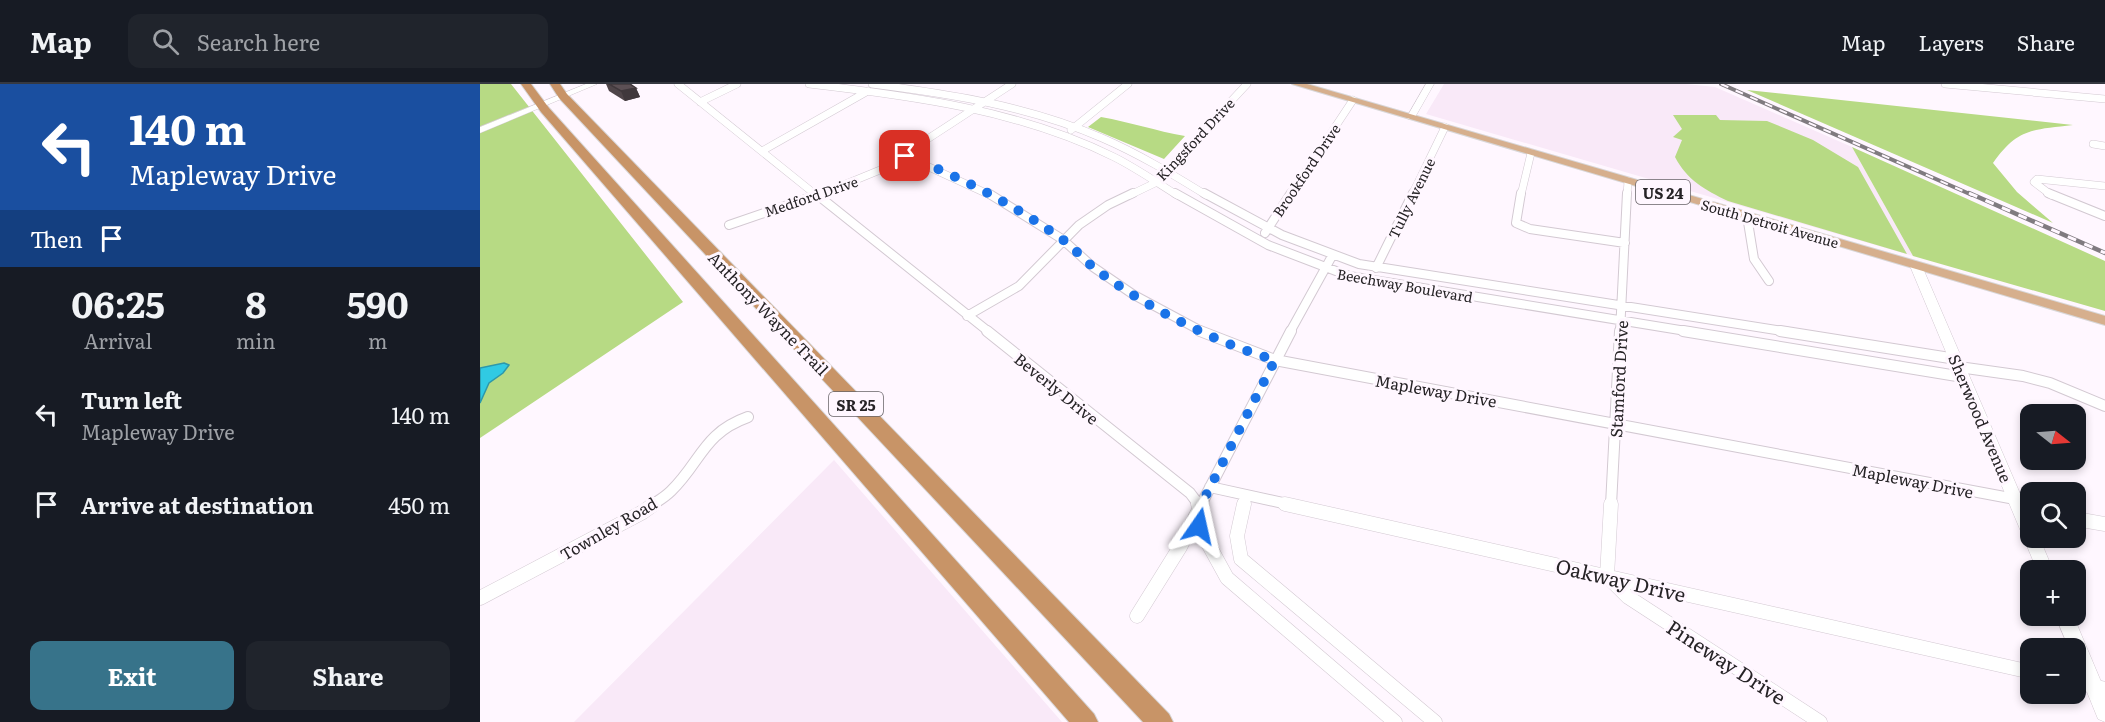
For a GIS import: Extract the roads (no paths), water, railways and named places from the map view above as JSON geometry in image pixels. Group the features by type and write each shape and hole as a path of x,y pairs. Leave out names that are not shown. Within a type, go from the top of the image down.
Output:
{"highway":[{"name":"Anthony Wayne Trail","path":"526,84 541,105 1085,722"},
{"path":"535,84 547,94 559,90"},
{"name":"Anthony Wayne Trail","path":"559,90 1160,722"},
{"path":"541,105 560,106 594,129"}],"main road":[{"name":"South Detroit Avenue","path":"1298,84 2105,321"}],"street":[{"path":"480,130 541,105 559,90 593,84"},
{"name":"Beverly Drive","path":"678,84 1190,493 1200,507"},
{"path":"700,102 737,84"},
{"name":"Beechway Boulevard","path":"809,84 875,86 985,102 1076,128 1167,170 1210,197 1268,228 1332,256 1376,268 1621,307 1959,368"},
{"name":"Medford Drive","path":"729,225 863,178 905,156 1012,84"},
{"path":"1063,135 1076,128 1128,84"},
{"name":"Kingsford Drive","path":"967,316 1018,286 1079,225 1108,205 1157,181 1247,84"},
{"path":"1411,117 1430,84"},
{"path":"1945,84 2105,99"},
{"path":"762,151 875,86"},
{"name":"Beechway Boulevard","path":"875,86 975,109 1063,135 1114,157 1192,204 1260,240 1324,269 1375,282 1621,322 1959,368"},
{"name":"Brookford Drive","path":"1260,240 1353,100"},
{"name":"Tully Avenue","path":"1376,268 1445,128"},
{"path":"2093,144 2105,146"},
{"path":"1531,153 1516,213 1516,223 1530,229 1625,243"},
{"name":"Mapleway Drive","path":"905,156 971,183 1063,240 1092,266 1166,313 1244,351 1275,360 1616,423 2020,506"},
{"path":"2105,186 2037,179 2034,182 2036,187 2105,216"},
{"name":"Stamford Drive","path":"1607,576 1628,181"},
{"path":"1747,216 1754,261 1758,270 1768,281"},
{"path":"1137,616 1180,547 1275,360 1332,256"},
{"name":"Sherwood Avenue","path":"1916,266 2020,504"},
{"path":"1959,368 2023,376 2050,383 2105,406"},
{"name":"Townley Road","path":"480,598 644,512 670,491 716,433 731,423 748,417"},
{"name":"Oakway Drive","path":"1210,487 2020,670"},
{"path":"1246,495 1236,538 1236,549 1241,560 1435,722"},
{"path":"1200,507 1199,526 1227,578 1395,722"},
{"path":"2086,521 2105,524"},
{"name":"Pineway Drive","path":"1607,576 1628,597 1820,722"},
{"path":"2068,626 2105,713"}],"water":[{"path":"504,363 509,365 503,373 489,383 480,403 480,368"}],"railway":[{"path":"1721,84 1972,195"},
{"path":"1969,193 2105,253"}]}
